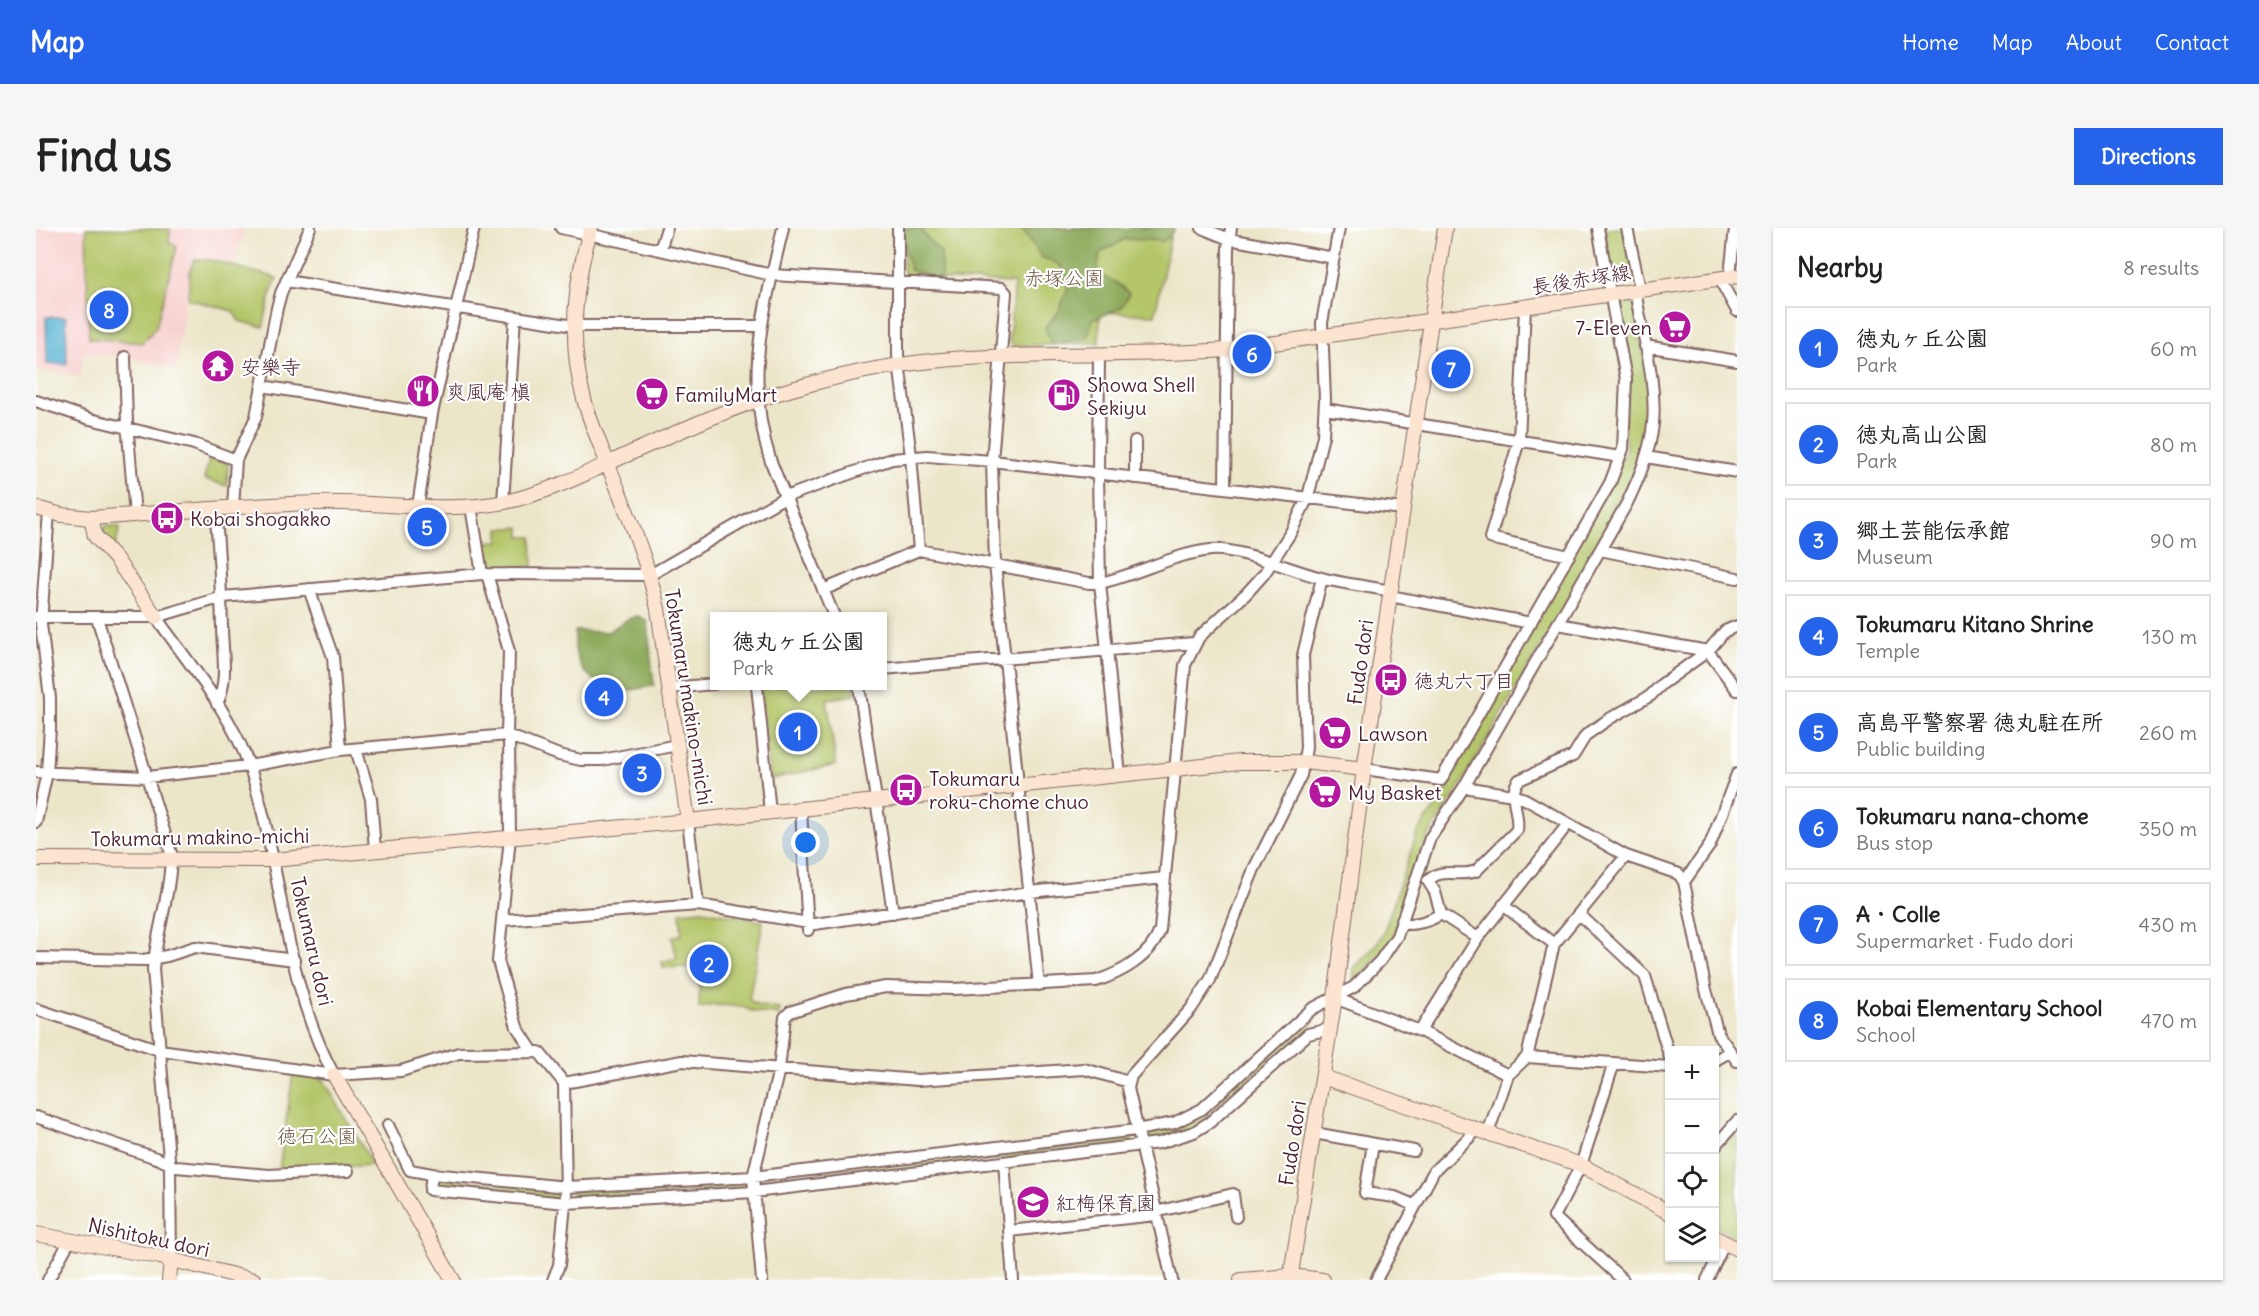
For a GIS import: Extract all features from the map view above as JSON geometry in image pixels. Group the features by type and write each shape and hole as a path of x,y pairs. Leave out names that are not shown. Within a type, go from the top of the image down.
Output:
{"street":[{"path":"232,508 236,460 256,417 277,308 286,281 310,228"},
{"path":"418,506 432,414 474,228"},
{"path":"561,228 590,231 660,250 772,275 1002,288 1006,293 992,461 995,564 1039,985"},
{"path":"660,250 667,228"},
{"path":"783,228 760,326 757,363 758,400 768,451 832,612"},
{"path":"898,228 899,365 911,456 919,550"},
{"path":"1202,228 1334,258"},
{"path":"762,1280 753,1177 779,1069 784,1017 790,1012 828,997 886,987 954,989 1096,981 1113,976 1151,947 1160,930 1184,674 1194,643 1246,594 1271,564 1291,532 1308,497 1319,453 1325,409 1322,322 1339,228"},
{"name":"Fudo dori","path":"1290,1278 1335,998 1364,769 1445,228"},
{"path":"698,905 688,821 1248,762 1304,762 1364,769 1443,784 1530,623 1610,483 1623,449 1626,379 1598,228"},
{"path":"388,1125 410,1170 567,1187 753,1177 1136,1131 1174,1123 1202,1109 1312,1009 1354,987 1390,949 1402,923 1430,838 1464,787 1627,503 1646,457 1653,424 1654,405 1628,228"},
{"path":"1735,228 1728,276 1737,311"},
{"name":"Tokumaru makino-michi","path":"36,859 273,860 688,821 658,609 650,575 583,397 577,366 574,326 577,289 590,231"},
{"path":"1225,487 1230,233"},
{"name":"長後赤塚線","path":"42,510 91,518 320,503 471,506 503,502 554,487 696,424 758,400 811,384 899,365 953,359 1227,350 1728,276"},
{"path":"286,281 574,326 760,326"},
{"path":"1525,307 1519,441 1490,538 1569,556"},
{"path":"503,502 515,316"},
{"path":"1645,346 1737,361"},
{"path":"1099,354 1100,583 1120,775"},
{"path":"125,357 135,515"},
{"path":"262,386 432,414"},
{"path":"36,401 63,412 194,444 236,460"},
{"path":"1325,409 1620,457"},
{"path":"1135,441 1135,478"},
{"path":"39,617 156,617 223,597 484,574 650,575 785,497 874,465 911,456 944,456 992,461 1403,509"},
{"path":"1646,457 1737,472"},
{"path":"471,506 484,574 509,651 510,837 498,961 517,1026 533,1052"},
{"path":"215,509 223,597 225,679 217,704"},
{"path":"36,822 50,698 39,617 42,510"},
{"name":"Tokumaru dori","path":"91,518 95,536 116,559 231,727 249,766 262,808 294,960 316,1038 334,1075 453,1280"},
{"path":"823,590 919,550 1089,583 1100,583 1186,555 1213,550 1240,553 1322,578 1530,623"},
{"path":"1600,550 1737,578"},
{"path":"1172,1280 1136,1131 1128,1088 1129,1082 1131,1076 1191,1009 1210,980 1254,869 1294,792 1304,762 1307,739 1303,656 1322,578"},
{"path":"309,589 333,657 340,750"},
{"path":"97,618 171,853 170,873 154,958 169,1164 171,1260 169,1280"},
{"path":"1558,624 1708,651 1737,690"},
{"path":"1428,881 1437,873 1467,874 1476,871 1517,830 1518,821 1513,795 1520,780 1573,756 1586,735 1650,696 1662,684 1708,651 1725,631 1737,626"},
{"path":"887,669 1194,643"},
{"path":"670,688 710,684"},
{"path":"757,690 770,812"},
{"path":"860,690 893,913"},
{"path":"41,773 147,777 249,766 340,750 508,735 559,755 581,760 602,760 677,745"},
{"path":"356,750 371,799 375,849"},
{"path":"1684,882 1710,845 1737,774"},
{"path":"1464,787 1525,799 1626,856 1679,874 1684,882 1705,986 1718,1034 1737,1061"},
{"path":"801,809 808,927"},
{"path":"1420,1031 1478,938 1568,824"},
{"path":"1376,1280 1434,1171 1483,1131 1508,1075 1527,1057 1554,944 1626,856"},
{"path":"1417,877 1428,881 1435,892 1440,914 1478,938"},
{"path":"503,920 698,905 808,927 815,924 1030,892 1164,878"},
{"path":"1503,905 1554,944"},
{"path":"1402,923 1430,920 1440,914"},
{"path":"1579,914 1645,976 1666,1046"},
{"path":"36,958 143,960 195,947 294,960"},
{"path":"1335,998 1420,1031 1508,1075"},
{"path":"36,1009 160,1050 334,1075 400,1071 459,1053 539,1052 564,1083 567,1187 559,1265 553,1280"},
{"path":"432,1174 430,1190 566,1203 754,1192 1140,1146 1178,1138 1210,1122 1308,1034 1330,1029"},
{"path":"1719,1058 1729,1052"},
{"path":"1527,1057 1665,1067"},
{"path":"564,1083 682,1061 918,1080 1084,1069 1129,1082"},
{"path":"1614,1063 1581,1165 1554,1217 1623,1280"},
{"path":"1323,1077 1581,1165 1665,1206"},
{"path":"36,1117 176,1167 269,1175 348,1171"},
{"path":"1719,1142 1737,1121"},
{"path":"1314,1133 1414,1151"},
{"path":"1373,1144 1365,1193 1395,1197 1414,1205"},
{"path":"1004,1162 1013,1280"},
{"path":"1009,1231 1156,1213 1233,1194 1236,1217"},
{"name":"Nishitoku dori","path":"36,1234 171,1260 254,1280"},
{"path":"48,1280 70,1240"},
{"path":"1707,1280 1725,1243"},
{"path":"1241,1280 1290,1278 1323,1280"}],"shaded area":[{"path":"36,228 245,228 235,264 211,258 191,259 176,369 125,357 84,354 80,377 36,369"}],"green space":[{"path":"86,228 170,229 169,243 177,247 156,327 142,343 89,338"},
{"path":"902,228 923,228 923,233 941,253 941,279 910,270"},
{"name":"赤塚公園","path":"904,228 1172,228 1155,315 1100,312 1099,343 1013,346 1009,341 1014,283 909,278 903,271"},
{"path":"1019,228 1174,228 1174,230 1164,241 1125,239 1100,253 1097,274 1115,282 1129,293 1121,308 1093,319 1087,338 1052,345 1045,327 1058,313 1068,289 1060,265 1041,257 1025,232"},
{"path":"1603,228 1624,228 1633,270 1630,280 1615,282 1613,280"},
{"path":"194,260 211,260 277,278 263,327 239,321 233,311 188,299 190,271"},
{"path":"1633,302 1646,372 1649,408 1646,444 1627,496 1461,785 1428,836 1390,944 1353,983 1354,968 1383,934 1417,833 1448,789 1453,768 1626,450 1617,304"},
{"path":"210,456 228,464 227,486 204,479"},
{"path":"105,526 120,528 115,547 103,536"},
{"path":"520,527 521,537 532,537 533,567 491,568 485,563 482,542 499,541 499,529"},
{"path":"638,616 647,620 654,686 620,692 593,679 583,670 577,658 575,631 608,632 628,619"},
{"path":"854,690 855,695 827,699 836,765 770,779 761,691"},
{"path":"702,910 763,921 749,1000 757,1005 780,1009 779,1015 755,1012 740,1006 714,1005 699,1008 700,966 663,968 662,962 677,958 672,937 682,934 680,912"},
{"path":"1314,1012 1312,1028 1224,1108 1194,1128 1147,1141 1145,1133 1176,1126"},
{"name":"徳石公園","path":"293,1074 323,1079 373,1165 279,1170"},
{"path":"1737,1129 1737,1238 1719,1228 1719,1150"},
{"path":"1131,1134 1133,1143 762,1188 763,1179"},
{"path":"437,1178 558,1190 558,1199 436,1187"},
{"path":"747,1180 748,1189 574,1199 573,1190"}],"water":[{"path":"46,317 66,317 67,364 47,364"}],"place":[{"name":"Kobai Elementary School","path":"109,310"},
{"name":"7-Eleven","path":"1675,327"},
{"name":"Tokumaru nana-chome","path":"1252,354"},
{"name":"安樂寺","path":"218,366"},
{"name":"A・Colle","path":"1451,369"},
{"name":"爽風庵 槇","path":"423,391"},
{"name":"FamilyMart","path":"652,394"},
{"name":"Showa Shell Sekiyu","path":"1064,395"},
{"name":"Kobai shogakko","path":"167,518"},
{"name":"高島平警察署 徳丸駐在所","path":"427,527"},
{"name":"徳丸六丁目","path":"1391,680"},
{"name":"Tokumaru Kitano Shrine","path":"604,697"},
{"name":"徳丸ヶ丘公園","path":"798,732"},
{"name":"Lawson","path":"1335,733"},
{"name":"郷土芸能伝承館","path":"642,773"},
{"name":"Tokumaru roku-chome chuo","path":"906,790"},
{"name":"My Basket","path":"1325,792"},
{"name":"徳丸高山公園","path":"709,964"},
{"name":"紅梅保育園","path":"1033,1202"}]}
